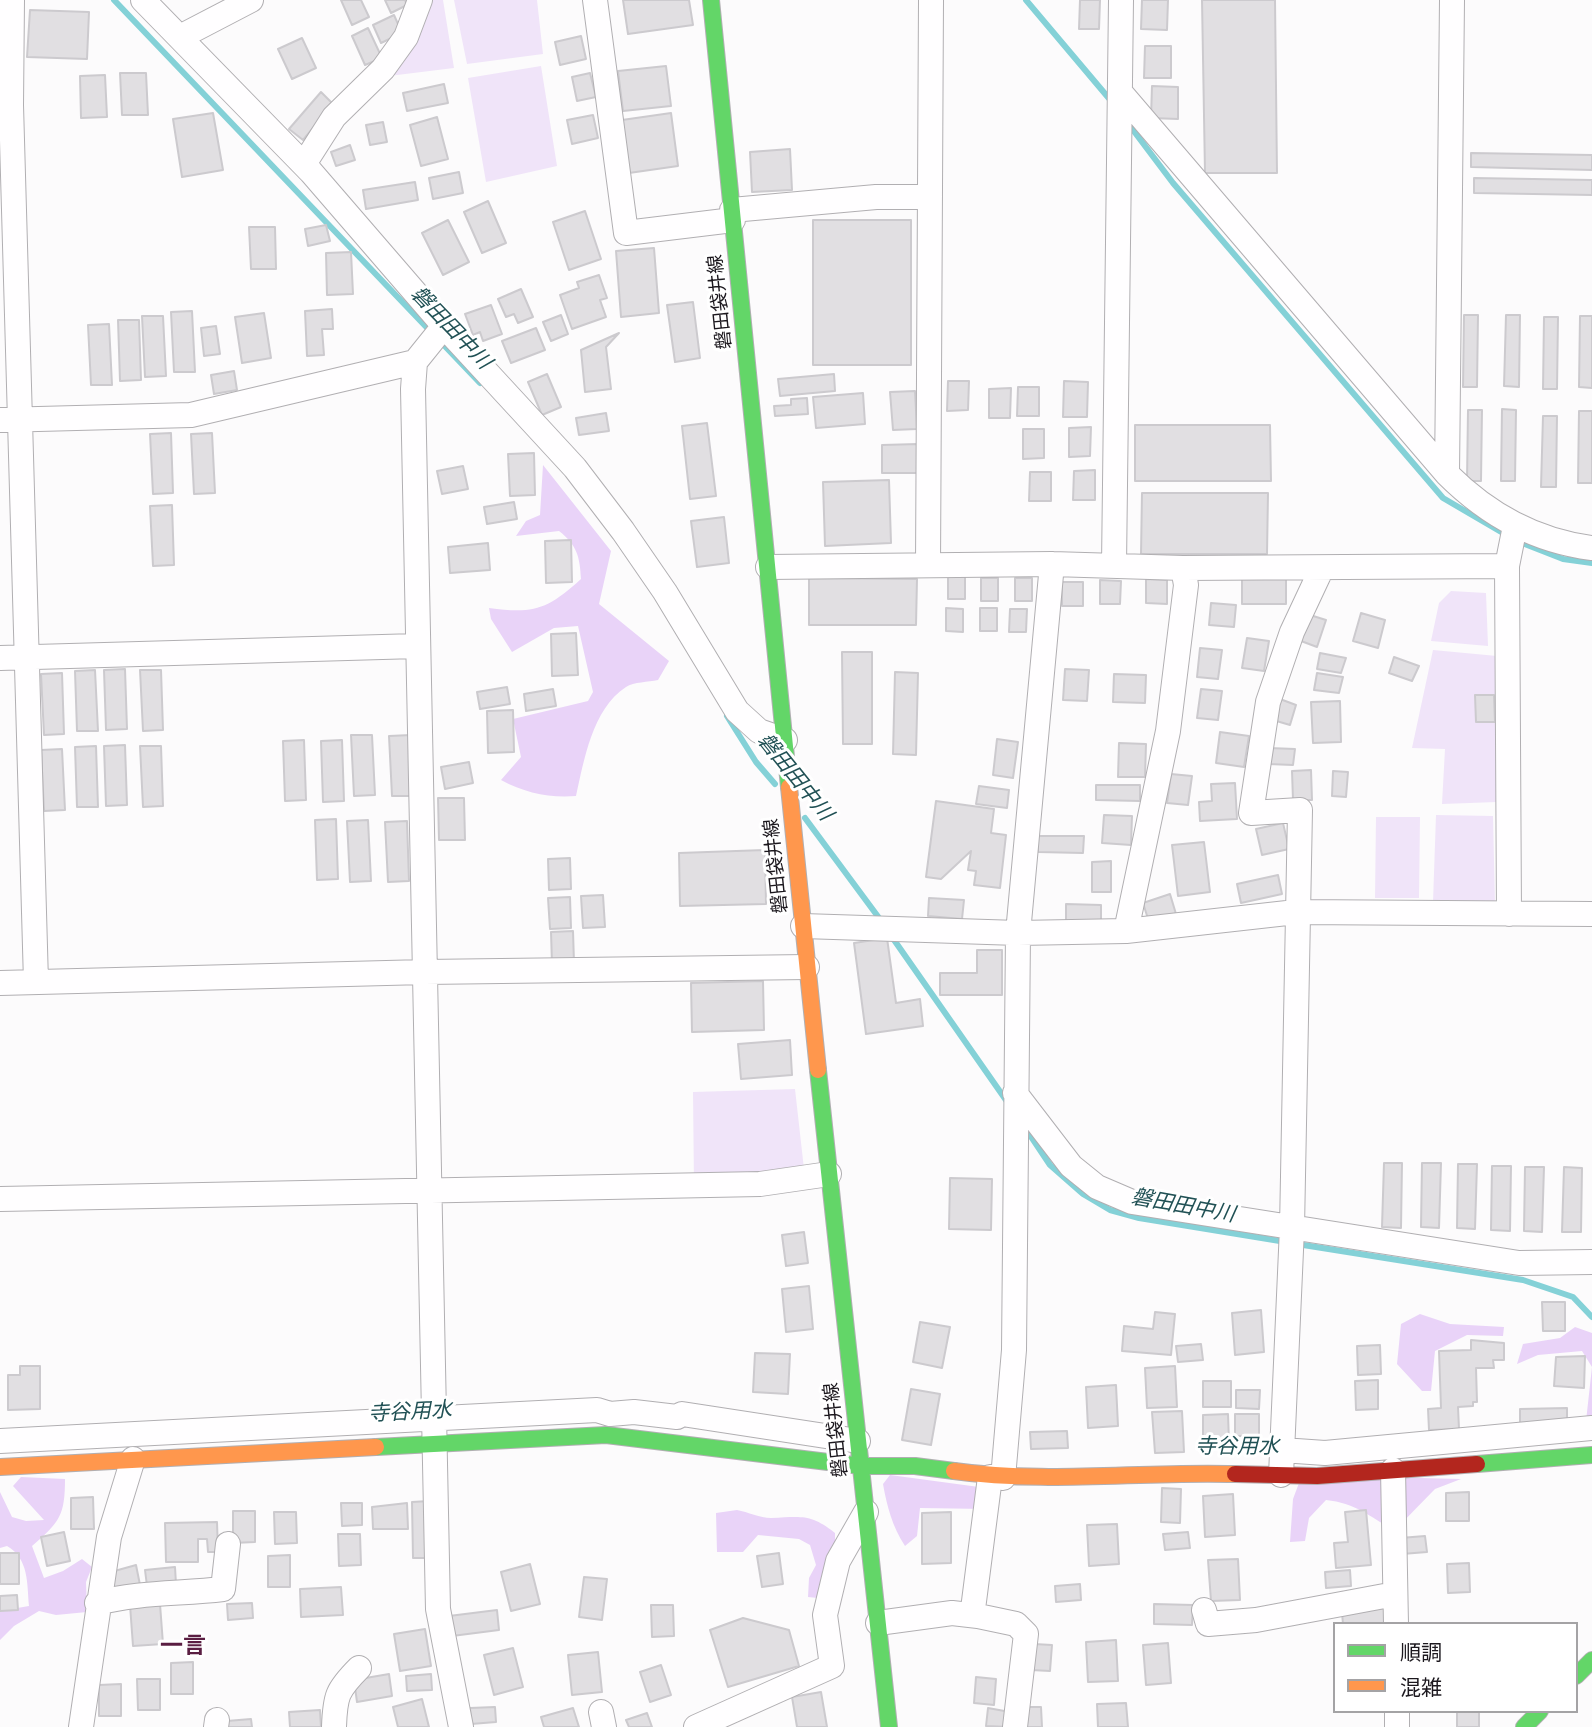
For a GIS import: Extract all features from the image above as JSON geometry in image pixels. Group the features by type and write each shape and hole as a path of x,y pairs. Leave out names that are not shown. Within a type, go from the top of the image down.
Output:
{"main road":[{"name":"磐田袋井線","path":"711,0 807,967 889,1727"},
{"path":"0,1467 606,1434 861,1466 915,1466 997,1477 1167,1472 1317,1476 1592,1455"},
{"path":"1578,1674 1592,1660"},
{"path":"1524,1727 1538,1713"}],"street":[{"path":"0,0 11,0 7,178 11,420 27,657 36,982"},
{"path":"143,0 303,164 443,326 575,468 623,531 737,711 759,731 785,740"},
{"path":"180,37 251,0"},
{"path":"303,164 334,117 383,69 406,37 420,0"},
{"path":"594,0 626,233 733,215 876,197 930,197"},
{"path":"928,565 930,0"},
{"path":"1114,565 1121,0"},
{"path":"1447,474 1452,0"},
{"path":"1120,92 1447,474 1472,499 1515,526 1565,545 1592,548"},
{"path":"443,326 415,362 417,646 438,1609 461,1727"},
{"path":"11,420 191,415 415,362"},
{"path":"1509,914 1507,566 1515,526"},
{"path":"978,1616 973,1609 997,1477 1014,1350 1018,933 1052,564"},
{"path":"768,568 1052,564 1183,568 1507,566"},
{"path":"1126,931 1168,731 1186,585 1183,568"},
{"path":"1281,1475 1291,1240 1300,810 1251,813 1268,702 1292,632 1322,568"},
{"path":"0,658 417,646"},
{"path":"803,926 1018,933 1126,931 1296,912 1592,914"},
{"path":"0,983 425,972 807,967"},
{"path":"1015,1093 1071,1166 1097,1187 1132,1202 1291,1240 1519,1263 1592,1262"},
{"path":"0,1199 760,1184 829,1174"},
{"path":"0,1441 597,1410 610,1414 634,1412 677,1417 682,1413 858,1441"},
{"path":"1282,1450 1325,1453 1592,1428"},
{"path":"80,1727 108,1537 133,1459"},
{"path":"1393,1470 1396,1622"},
{"path":"704,1725 832,1666 825,1615 838,1561 866,1512"},
{"path":"97,1603 126,1595 167,1596 223,1590 228,1544"},
{"path":"1204,1610 1208,1624 1256,1620 1395,1594"},
{"path":"878,1623 952,1613 1016,1624 1026,1634 1015,1727"},
{"path":"334,1727 335,1698 342,1685 359,1668"}],"shaded area":[{"path":"420,0 443,0 454,68 389,76"},
{"path":"454,0 537,0 543,54 467,64"},
{"path":"541,66 557,166 486,182 468,78"},
{"path":"543,465 611,551 599,604 669,661 658,680 626,687 605,708 591,737 576,796 537,794 501,780 521,757 513,719 588,701 593,692 578,626 554,628 512,652 491,619 489,608 528,610 539,607 558,597 581,579 576,552 570,541 559,531 516,536 526,521 540,515"},
{"path":"1451,591 1486,593 1488,646 1431,641 1439,603"},
{"path":"1433,650 1497,656 1497,802 1442,804 1445,749 1412,748"},
{"path":"1436,815 1493,816 1495,904 1433,902"},
{"path":"1376,817 1420,817 1419,898 1375,898"},
{"path":"795,1089 805,1178 694,1186 693,1092"},
{"path":"1420,1314 1450,1324 1504,1327 1503,1336 1467,1335 1435,1351 1431,1391 1422,1391 1397,1364 1401,1324"},
{"path":"1575,1327 1592,1333 1592,1367 1582,1351 1538,1355 1517,1364 1523,1344 1560,1338"},
{"path":"1592,1367 1592,1423 1586,1421"},
{"path":"890,1475 979,1487 986,1509 920,1508 917,1536 905,1546 888,1508 883,1484"},
{"path":"1302,1475 1461,1479 1435,1489 1394,1531 1354,1507 1326,1500 1309,1518 1305,1541 1290,1542 1293,1499"},
{"path":"21,1477 65,1479 64,1501 59,1517 32,1546 44,1578 63,1571 82,1559 92,1567 86,1582 87,1612 56,1615 39,1611 14,1626 0,1640 0,1611 29,1606 23,1565 14,1551 7,1546 0,1548 0,1492 12,1517 26,1521 44,1520 13,1486"},
{"path":"737,1510 767,1518 812,1519 835,1533 835,1551 818,1598 808,1597 809,1578 816,1565 810,1545 799,1539 758,1535 743,1552 717,1552 716,1513"}],"building":[{"path":"341,0 361,0 369,17 352,25"},
{"path":"385,0 405,0 407,5 391,13"},
{"path":"623,0 689,0 693,25 628,34"},
{"path":"1080,0 1100,0 1099,29 1079,29"},
{"path":"1142,0 1168,0 1167,30 1141,29"},
{"path":"1202,0 1275,0 1277,173 1205,173"},
{"path":"30,10 89,12 87,59 27,57"},
{"path":"394,15 402,33 381,43 373,25"},
{"path":"368,28 382,58 365,65 352,36"},
{"path":"581,36 586,59 560,65 555,42"},
{"path":"302,38 316,68 292,79 278,49"},
{"path":"1145,46 1171,46 1171,78 1144,78"},
{"path":"666,66 671,106 623,111 618,71"},
{"path":"120,73 146,73 148,115 122,115"},
{"path":"590,73 596,97 577,101 572,77"},
{"path":"105,75 107,117 81,118 80,76"},
{"path":"444,84 448,103 407,111 403,93"},
{"path":"1152,86 1178,87 1178,119 1151,118"},
{"path":"321,92 333,104 303,140 289,129"},
{"path":"213,113 223,170 182,177 173,119"},
{"path":"671,113 678,166 629,173 622,120"},
{"path":"593,115 598,138 572,144 567,120"},
{"path":"437,117 448,159 421,166 410,125"},
{"path":"383,122 387,142 370,145 366,125"},
{"path":"350,145 355,160 336,166 331,152"},
{"path":"790,149 792,190 752,192 750,152"},
{"path":"1471,153 1592,155 1592,170 1471,167"},
{"path":"459,172 463,193 433,199 429,178"},
{"path":"1474,178 1592,180 1592,195 1474,193"},
{"path":"415,182 418,200 366,209 363,190"},
{"path":"488,201 506,243 482,253 464,212"},
{"path":"585,211 601,259 569,270 553,222"},
{"path":"448,220 469,262 443,275 422,233"},
{"path":"813,220 911,220 911,365 813,365"},
{"path":"326,225 330,241 308,246 305,229"},
{"path":"249,227 275,227 276,269 251,269"},
{"path":"654,248 659,313 621,317 616,251"},
{"path":"351,252 353,294 327,295 326,253"},
{"path":"599,275 607,298 600,300 606,317 572,329 560,295 579,288 577,282"},
{"path":"521,289 533,317 518,323 514,314 506,317 498,299"},
{"path":"693,302 700,358 675,362 667,305"},
{"path":"491,305 502,334 483,341 480,332 473,335 465,314"},
{"path":"332,309 333,329 322,329 324,355 307,356 305,311"},
{"path":"192,311 195,372 174,372 171,312"},
{"path":"264,313 271,358 242,363 235,317"},
{"path":"561,315 568,334 551,341 543,322"},
{"path":"1464,315 1478,315 1477,387 1463,387"},
{"path":"1506,315 1520,315 1519,387 1504,386"},
{"path":"142,316 163,316 166,376 145,377"},
{"path":"1580,316 1592,316 1592,388 1579,387"},
{"path":"1544,317 1558,317 1557,389 1543,389"},
{"path":"118,320 139,320 141,380 120,381"},
{"path":"109,324 112,385 91,385 88,325"},
{"path":"216,326 220,354 204,356 201,328"},
{"path":"536,328 545,350 511,363 502,341"},
{"path":"619,333 606,347 611,389 585,392 581,350"},
{"path":"234,371 237,390 214,394 211,375"},
{"path":"547,374 561,407 542,415 528,382"},
{"path":"834,374 835,391 780,396 778,379"},
{"path":"948,381 969,381 968,410 947,411"},
{"path":"1064,381 1088,382 1087,417 1063,417"},
{"path":"1018,387 1039,387 1039,416 1017,416"},
{"path":"1011,388 1010,418 989,418 989,389"},
{"path":"915,391 917,429 893,430 890,392"},
{"path":"863,393 865,424 816,428 813,397"},
{"path":"807,398 808,414 775,416 774,406 791,405 791,399"},
{"path":"1502,409 1516,410 1515,481 1501,481"},
{"path":"1468,410 1482,410 1481,481 1467,481"},
{"path":"1579,411 1592,411 1592,483 1578,483"},
{"path":"606,413 609,431 579,435 576,418"},
{"path":"1543,416 1557,416 1556,487 1541,487"},
{"path":"707,423 716,496 690,499 682,426"},
{"path":"1135,425 1270,425 1271,481 1135,481"},
{"path":"1091,427 1090,456 1069,457 1069,428"},
{"path":"1023,429 1044,429 1044,458 1023,459"},
{"path":"171,433 173,493 153,494 150,434"},
{"path":"212,433 215,493 194,494 191,434"},
{"path":"918,444 919,473 882,473 882,445"},
{"path":"534,453 535,495 510,496 508,454"},
{"path":"463,466 468,489 442,494 437,471"},
{"path":"1095,470 1095,500 1073,500 1074,471"},
{"path":"1030,472 1051,472 1051,501 1029,501"},
{"path":"889,480 891,543 825,546 823,482"},
{"path":"1142,493 1268,493 1267,554 1141,554"},
{"path":"514,502 517,519 487,524 484,507"},
{"path":"172,505 174,565 153,566 150,506"},
{"path":"724,517 729,563 697,567 691,521"},
{"path":"571,540 572,582 546,583 545,541"},
{"path":"488,543 490,570 450,573 448,547"},
{"path":"948,576 965,576 965,599 948,599"},
{"path":"809,578 917,579 916,625 809,625"},
{"path":"981,578 998,578 998,601 981,601"},
{"path":"1015,578 1032,578 1032,601 1015,601"},
{"path":"1146,579 1167,580 1167,604 1146,603"},
{"path":"1242,579 1286,579 1286,604 1242,604"},
{"path":"1100,580 1121,581 1120,604 1100,604"},
{"path":"1062,582 1083,582 1083,606 1062,606"},
{"path":"1211,603 1236,605 1234,627 1209,625"},
{"path":"946,608 963,609 963,632 946,631"},
{"path":"980,608 997,608 997,631 980,631"},
{"path":"1010,609 1027,609 1026,632 1009,632"},
{"path":"1361,613 1385,620 1378,648 1353,641"},
{"path":"1310,615 1326,620 1317,647 1301,641"},
{"path":"576,633 578,675 552,676 551,634"},
{"path":"1247,638 1269,641 1264,671 1242,668"},
{"path":"1200,648 1222,650 1218,679 1197,677"},
{"path":"842,652 872,652 872,744 843,744"},
{"path":"1320,653 1346,658 1341,673 1317,669"},
{"path":"1394,657 1419,666 1412,681 1389,673"},
{"path":"125,669 127,729 106,730 104,670"},
{"path":"1065,669 1089,670 1087,701 1063,700"},
{"path":"95,670 98,731 77,731 75,671"},
{"path":"140,670 161,670 163,730 143,731"},
{"path":"895,672 918,673 916,755 893,754"},
{"path":"62,673 64,734 44,735 41,674"},
{"path":"1317,673 1343,677 1339,693 1314,690"},
{"path":"1114,674 1146,675 1145,703 1113,702"},
{"path":"507,687 510,704 480,709 477,692"},
{"path":"553,689 556,706 526,711 524,694"},
{"path":"1201,689 1222,691 1218,720 1197,718"},
{"path":"1475,695 1494,695 1495,722 1476,722"},
{"path":"1280,699 1296,705 1290,725 1273,720"},
{"path":"1340,701 1341,742 1313,743 1311,702"},
{"path":"513,710 514,752 488,753 487,711"},
{"path":"1220,732 1249,736 1244,767 1216,763"},
{"path":"351,735 372,735 375,795 354,796"},
{"path":"411,735 413,796 392,796 389,736"},
{"path":"997,739 1018,742 1013,778 993,775"},
{"path":"304,740 306,800 285,801 283,741"},
{"path":"342,740 344,801 323,802 321,741"},
{"path":"1119,743 1146,744 1145,777 1118,777"},
{"path":"125,745 127,805 106,806 104,746"},
{"path":"96,746 98,807 77,807 75,747"},
{"path":"140,746 161,746 163,806 143,807"},
{"path":"1269,748 1295,749 1293,765 1268,764"},
{"path":"62,749 65,810 44,811 41,750"},
{"path":"469,762 473,783 445,789 441,767"},
{"path":"1311,770 1312,800 1293,800 1292,771"},
{"path":"1333,771 1348,772 1346,797 1332,796"},
{"path":"1171,774 1192,776 1188,805 1167,803"},
{"path":"1235,783 1237,819 1200,821 1199,802 1212,801 1211,784"},
{"path":"1096,785 1140,785 1140,801 1096,800"},
{"path":"979,786 1009,790 1007,808 976,804"},
{"path":"438,798 464,798 465,840 439,840"},
{"path":"936,801 994,809 991,833 1006,835 1000,888 974,885 976,871 968,870 971,851 941,879 926,877"},
{"path":"1104,815 1132,816 1131,845 1102,843"},
{"path":"336,819 338,879 317,880 315,820"},
{"path":"368,820 371,881 350,882 347,821"},
{"path":"407,821 409,881 388,882 385,822"},
{"path":"1283,823 1289,849 1262,855 1256,829"},
{"path":"1038,836 1084,836 1083,853 1038,852"},
{"path":"1204,842 1210,892 1178,896 1172,845"},
{"path":"765,850 766,904 680,906 679,853"},
{"path":"570,858 571,889 549,890 548,859"},
{"path":"1111,861 1111,892 1092,892 1092,862"},
{"path":"1278,875 1282,894 1241,903 1237,884"},
{"path":"1170,894 1176,914 1149,922 1143,903"},
{"path":"603,895 605,927 583,928 581,896"},
{"path":"570,897 571,928 550,929 548,898"},
{"path":"929,898 964,900 962,919 928,916"},
{"path":"1066,904 1101,905 1101,923 1066,922"},
{"path":"573,931 574,963 552,964 551,932"},
{"path":"887,938 896,1003 920,999 923,1026 866,1034 854,943"},
{"path":"977,950 1002,950 1002,995 940,995 940,973 977,973"},
{"path":"763,981 764,1030 692,1032 691,983"},
{"path":"790,1040 792,1075 741,1079 738,1044"},
{"path":"1384,1163 1402,1163 1401,1228 1382,1227"},
{"path":"1422,1163 1441,1163 1439,1228 1421,1227"},
{"path":"1458,1164 1477,1164 1475,1229 1457,1228"},
{"path":"1492,1166 1511,1166 1510,1231 1491,1230"},
{"path":"1525,1167 1544,1167 1542,1232 1524,1231"},
{"path":"1564,1167 1582,1168 1581,1232 1562,1232"},
{"path":"950,1178 992,1179 991,1230 949,1229"},
{"path":"804,1232 808,1263 786,1266 782,1235"},
{"path":"809,1286 813,1329 786,1332 782,1289"},
{"path":"1542,1302 1565,1302 1565,1331 1543,1331"},
{"path":"1261,1310 1264,1352 1235,1355 1232,1313"},
{"path":"1155,1312 1175,1314 1171,1355 1122,1351 1124,1326 1153,1329"},
{"path":"920,1322 950,1327 942,1368 913,1362"},
{"path":"1471,1340 1504,1343 1504,1360 1493,1360 1494,1368 1476,1368 1477,1402 1473,1402 1473,1406 1458,1407 1459,1429 1429,1430 1428,1409 1441,1408 1439,1351 1471,1350"},
{"path":"1201,1344 1203,1360 1178,1362 1176,1346"},
{"path":"1380,1345 1381,1374 1358,1375 1357,1346"},
{"path":"755,1353 790,1354 788,1394 753,1392"},
{"path":"1585,1356 1584,1388 1554,1386 1556,1357"},
{"path":"20,1366 40,1366 40,1409 8,1410 8,1375 20,1375"},
{"path":"1175,1366 1177,1407 1147,1408 1145,1368"},
{"path":"1378,1380 1378,1409 1356,1410 1355,1381"},
{"path":"1203,1381 1231,1381 1231,1407 1203,1407"},
{"path":"1116,1385 1118,1426 1088,1428 1086,1387"},
{"path":"911,1389 940,1394 931,1445 902,1440"},
{"path":"1236,1390 1260,1390 1259,1409 1236,1408"},
{"path":"1567,1408 1567,1423 1520,1423 1520,1409"},
{"path":"1182,1411 1184,1452 1155,1453 1152,1412"},
{"path":"1228,1414 1229,1442 1203,1442 1203,1415"},
{"path":"1235,1414 1259,1414 1259,1436 1235,1436"},
{"path":"1067,1431 1068,1448 1031,1449 1030,1432"},
{"path":"1162,1488 1181,1489 1180,1523 1161,1522"},
{"path":"1469,1492 1469,1521 1446,1521 1446,1493"},
{"path":"1233,1494 1235,1535 1205,1537 1203,1496"},
{"path":"93,1497 94,1529 71,1529 71,1498"},
{"path":"429,1501 431,1558 413,1558 412,1502"},
{"path":"341,1503 362,1503 362,1525 342,1526"},
{"path":"407,1503 408,1529 373,1529 372,1507"},
{"path":"1366,1510 1371,1565 1336,1568 1334,1543 1348,1542 1345,1512"},
{"path":"233,1511 255,1511 255,1542 233,1543"},
{"path":"274,1512 296,1512 297,1543 275,1544"},
{"path":"951,1512 951,1563 922,1564 922,1513"},
{"path":"217,1522 218,1552 208,1552 207,1539 198,1539 198,1562 166,1562 165,1523"},
{"path":"1117,1524 1119,1564 1089,1566 1087,1525"},
{"path":"64,1532 70,1561 47,1566 41,1537"},
{"path":"1188,1532 1190,1548 1165,1550 1163,1534"},
{"path":"338,1534 360,1534 361,1565 339,1566"},
{"path":"1425,1536 1427,1552 1402,1554 1400,1538"},
{"path":"0,1553 19,1553 19,1584 0,1584"},
{"path":"779,1553 783,1584 762,1587 757,1556"},
{"path":"290,1555 290,1587 268,1587 268,1556"},
{"path":"1238,1559 1240,1600 1211,1601 1208,1560"},
{"path":"1469,1563 1470,1592 1448,1593 1447,1564"},
{"path":"530,1564 540,1604 511,1611 501,1572"},
{"path":"136,1565 140,1585 115,1590 111,1572"},
{"path":"175,1567 176,1584 147,1586 145,1570"},
{"path":"1350,1570 1351,1586 1326,1588 1325,1572"},
{"path":"584,1577 607,1579 602,1620 579,1617"},
{"path":"1080,1584 1081,1600 1056,1602 1055,1586"},
{"path":"341,1587 343,1615 301,1617 300,1589"},
{"path":"17,1595 18,1610 0,1611 0,1596"},
{"path":"252,1603 253,1618 228,1620 227,1604"},
{"path":"160,1604 163,1644 133,1646 130,1605"},
{"path":"1154,1604 1193,1605 1192,1625 1154,1624"},
{"path":"651,1605 673,1605 674,1636 652,1637"},
{"path":"1385,1608 1387,1622 1343,1622 1342,1613"},
{"path":"497,1610 499,1630 452,1636 449,1616"},
{"path":"743,1618 789,1630 799,1666 728,1687 710,1630"},
{"path":"425,1629 431,1666 400,1671 394,1634"},
{"path":"1116,1640 1118,1681 1088,1682 1086,1642"},
{"path":"1168,1643 1171,1683 1146,1685 1143,1645"},
{"path":"1034,1644 1052,1645 1050,1671 1031,1670"},
{"path":"513,1648 523,1687 494,1695 484,1655"},
{"path":"598,1652 602,1692 572,1695 568,1655"},
{"path":"193,1662 193,1694 171,1694 171,1663"},
{"path":"661,1665 671,1695 650,1702 640,1672"},
{"path":"389,1674 392,1696 357,1702 354,1680"},
{"path":"431,1674 432,1690 407,1691 406,1676"},
{"path":"976,1677 996,1679 994,1705 974,1703"},
{"path":"137,1679 160,1679 160,1710 138,1710"},
{"path":"121,1684 121,1716 99,1716 99,1685"},
{"path":"821,1692 827,1727 797,1727 792,1697"},
{"path":"422,1699 429,1727 398,1727 393,1707"},
{"path":"1126,1703 1128,1727 1098,1727 1097,1704"},
{"path":"495,1707 496,1722 471,1724 470,1708"},
{"path":"1024,1707 1041,1707 1042,1727 1024,1727"},
{"path":"573,1708 579,1727 544,1727 541,1717"},
{"path":"988,1708 1010,1712 1008,1727 986,1726"},
{"path":"320,1710 321,1727 290,1727 289,1712"},
{"path":"647,1713 652,1727 629,1727 626,1720"},
{"path":"1457,1713 1479,1713 1479,1727 1457,1727"},
{"path":"251,1719 252,1727 227,1727 227,1721"}],"waterway":[{"name":"磐田田中川","path":"114,0 431,332"},
{"path":"1026,0 1112,102"},
{"path":"1127,122 1173,183 1443,498 1508,536"},
{"name":"磐田田中川","path":"439,340 480,383"},
{"path":"1517,541 1563,559 1592,563"},
{"name":"磐田田中川","path":"727,716 756,762 775,784"},
{"name":"磐田田中川","path":"805,818 882,922"},
{"name":"磐田田中川","path":"892,937 1008,1103"},
{"name":"磐田田中川","path":"1024,1126 1050,1165 1083,1194 1110,1210 1139,1218 1286,1242"},
{"name":"磐田田中川","path":"1297,1244 1523,1280 1573,1297 1592,1317"}],"traffic: fast":[{"path":"711,0 789,787"},
{"path":"818,1070 889,1727"},
{"path":"376,1447 606,1435 861,1466 915,1466 954,1471"},
{"path":"1477,1464 1592,1455"},
{"path":"1578,1674 1592,1660"},
{"path":"1524,1727 1538,1713"}],"traffic: slow":[{"path":"789,787 818,1070"},
{"path":"0,1467 376,1447"},
{"path":"954,1471 1024,1477 1235,1474"}],"traffic: jam":[{"path":"1235,1474 1317,1476 1477,1464"}],"district":[{"name":"一言","path":"183,1646"}],"water label":[{"name":"寺谷用水","path":"410,1412"},
{"name":"寺谷用水","path":"1237,1447"}]}
